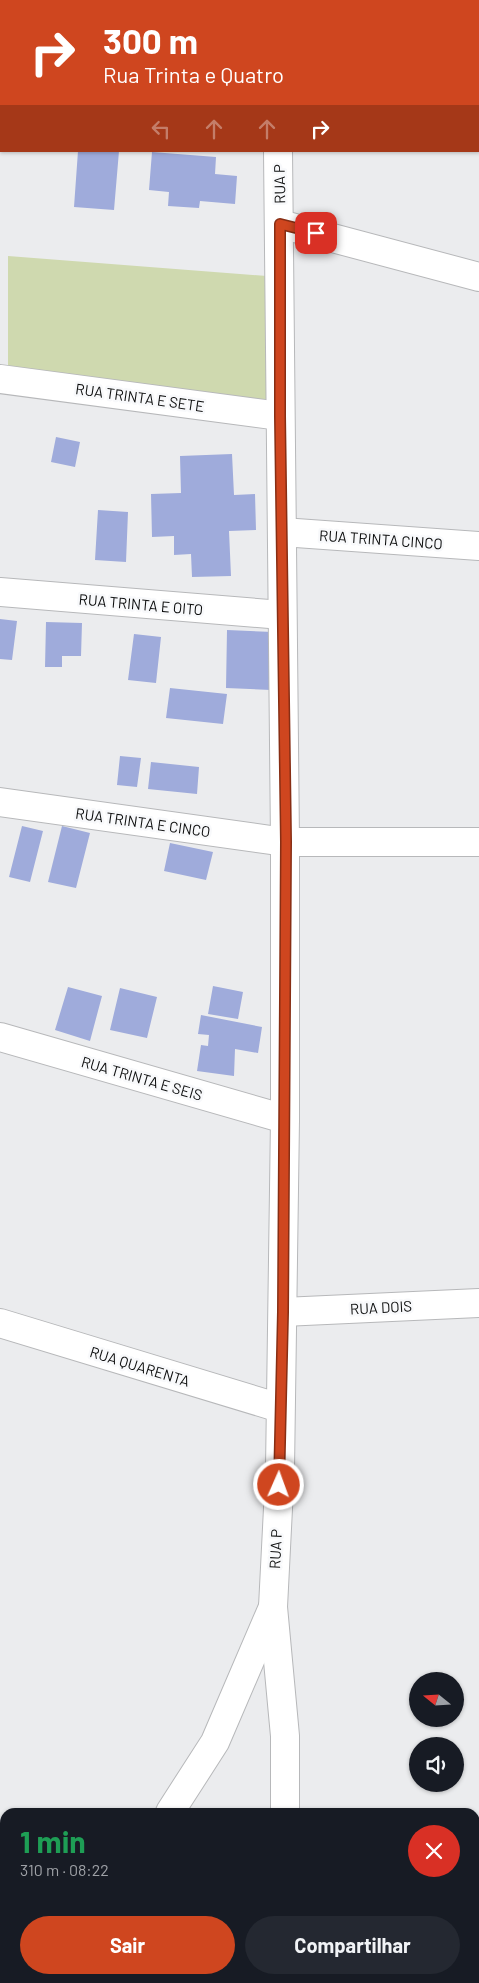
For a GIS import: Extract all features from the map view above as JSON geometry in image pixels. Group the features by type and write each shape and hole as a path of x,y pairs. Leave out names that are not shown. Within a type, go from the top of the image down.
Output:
{"street":[{"name":"RUA P","path":"173,1808 215,1742 273,1607 280,1469 283,1312 286,842 280,416 280,224 274,152"},
{"path":"280,224 479,277"},
{"name":"RUA TRINTA E SETE","path":"0,379 280,416"},
{"name":"RUA TRINTA CINCO","path":"282,532 479,546"},
{"name":"RUA TRINTA E OITO","path":"0,592 282,615"},
{"name":"RUA TRINTA E CINCO","path":"0,802 286,842"},
{"path":"286,842 479,842"},
{"name":"RUA TRINTA E SEIS","path":"0,1037 285,1119"},
{"name":"RUA DOIS","path":"283,1312 479,1302"},
{"name":"RUA QUARENTA","path":"0,1323 280,1408"},
{"path":"273,1607 285,1736 285,1808"}],"green space":[{"path":"8,256 267,276 270,404 8,370"}],"building":[{"path":"78,152 119,152 114,210 74,207"},
{"path":"152,152 216,157 215,174 237,176 235,204 200,201 199,208 168,206 169,192 149,190"},
{"path":"56,437 80,442 75,467 51,462"},
{"path":"232,454 234,495 255,494 256,530 229,531 231,576 192,577 191,554 174,555 174,536 152,537 151,494 181,493 180,456"},
{"path":"98,510 128,512 126,562 95,560"},
{"path":"0,619 17,621 12,660 0,659"},
{"path":"46,622 82,623 81,656 62,656 62,667 45,667"},
{"path":"227,630 273,632 271,690 226,688"},
{"path":"134,634 161,637 156,683 128,680"},
{"path":"170,688 227,694 223,724 166,718"},
{"path":"120,756 141,758 137,787 117,785"},
{"path":"151,762 199,767 197,794 148,789"},
{"path":"22,826 43,831 30,882 9,877"},
{"path":"62,826 90,833 76,888 48,882"},
{"path":"170,843 213,852 206,880 164,871"},
{"path":"213,986 243,992 238,1019 208,1014"},
{"path":"68,987 102,996 90,1041 55,1030"},
{"path":"120,988 157,997 147,1038 110,1030"},
{"path":"201,1015 262,1027 258,1053 235,1049 234,1076 197,1071 201,1045 208,1046 209,1035 198,1034"}],"route":[{"path":"279,1485 283,1312 286,842 280,416 280,224 316,233"}]}
